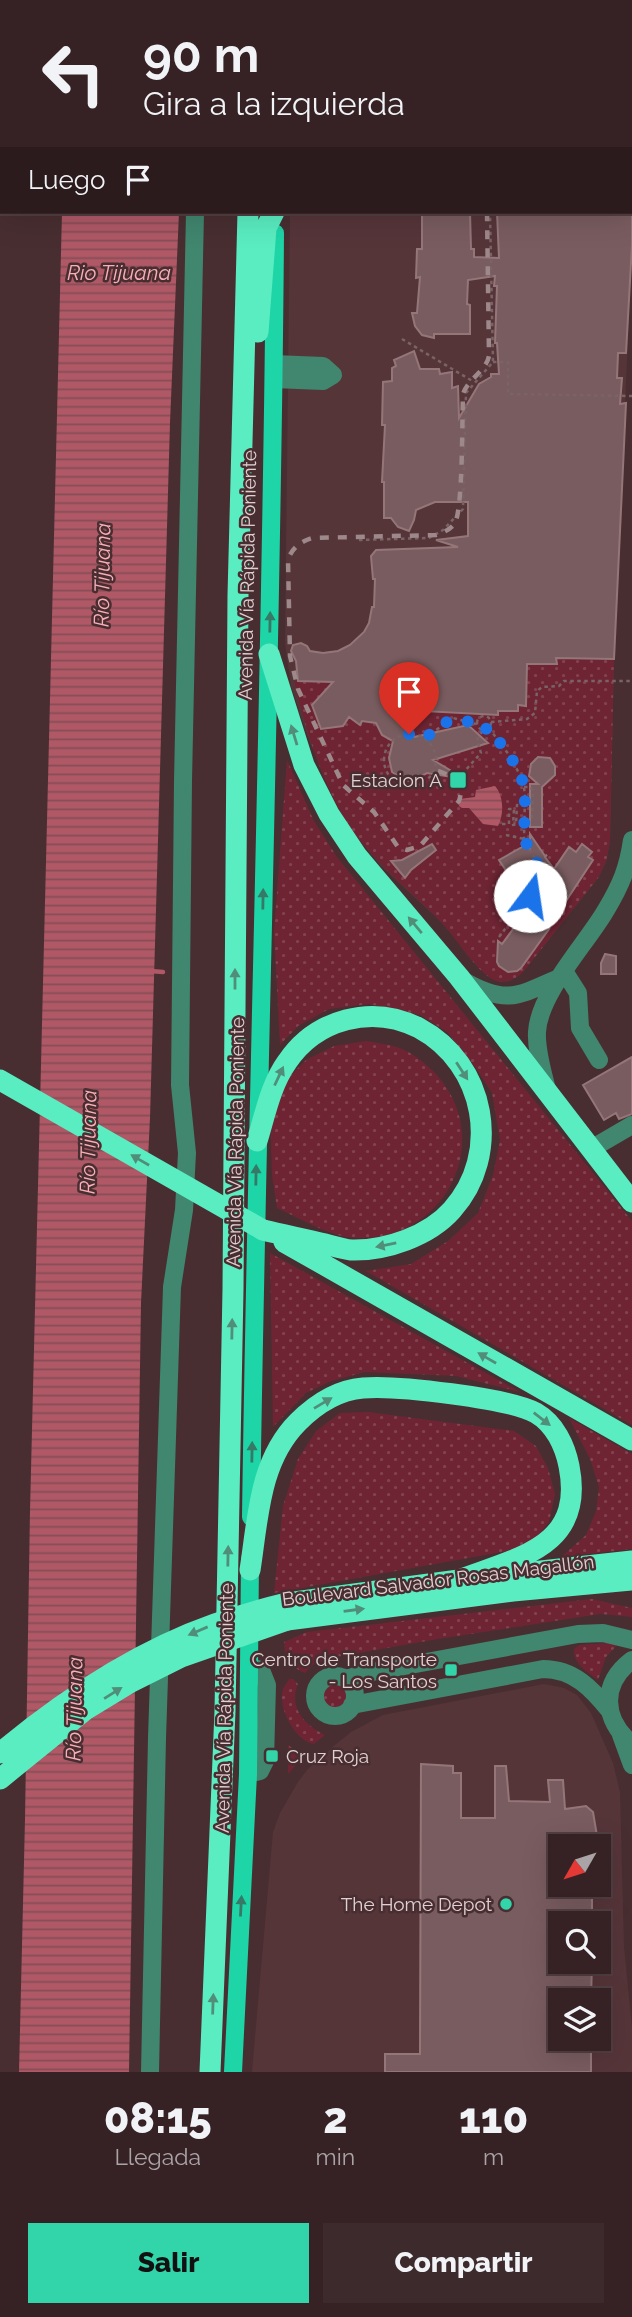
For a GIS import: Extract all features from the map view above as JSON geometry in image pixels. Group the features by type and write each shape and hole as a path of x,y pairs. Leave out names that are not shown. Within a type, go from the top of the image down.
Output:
{"highway":[{"name":"Avenida Vía Rápida Poniente","path":"210,2072 225,1711 233,1303 237,595 248,214"},
{"path":"241,436 251,422 265,228 273,214"},
{"path":"269,654 303,765 329,814 356,856 459,978 632,1202"},
{"path":"257,1141 277,1078 297,1049 309,1036 328,1024 346,1019 371,1017 395,1020 418,1028 443,1046 463,1069 474,1092 481,1118 481,1153 468,1190 444,1219 425,1232 400,1242 350,1250 263,1230"},
{"path":"0,1080 632,1440"},
{"path":"250,1570 262,1492 271,1460 296,1424 315,1406 337,1394 362,1388 410,1389 502,1402 536,1413 555,1430 566,1449 573,1493 569,1512 558,1532 540,1548 458,1580"},
{"name":"Boulevard Salvador Rosas Magallón","path":"0,1753 38,1721 79,1693 125,1666 214,1624 458,1580 632,1560"},
{"name":"Boulevard Salvador Rosas Magallón","path":"0,1779 85,1710 131,1682 287,1611 396,1605 632,1580"},
{"path":"589,1583 632,1591"}],"main road":[{"name":"Avenida Vía Rápida Poniente","path":"233,2072 248,1774 257,1141 274,372 274,214"}],"street":[{"path":"150,2072 157,1738 172,1287 184,1210 187,1153 180,1085 183,781 195,214"},
{"path":"547,1093 537,1031 541,1013 561,975 605,912 625,889 632,840"},
{"path":"459,978 483,992 500,996 515,995 561,975"},
{"path":"561,975 578,993 580,1028 599,1060"},
{"path":"591,1149 632,1125"},
{"path":"346,1679 354,1691 352,1705 344,1714 331,1715 320,1709 315,1698 318,1685 322,1680 334,1676 346,1679 578,1634 603,1633 632,1640"},
{"path":"632,1660 614,1680 609,1695 614,1724 626,1739 632,1765"},
{"path":"352,1705 554,1669 583,1682 610,1711"}],"path":[{"path":"359,540 429,538 455,519 463,509 466,393 493,362 490,214"},
{"path":"402,339 474,383"},
{"path":"493,362 508,362 508,394 632,396"},
{"path":"491,722 527,719 535,713 537,691 542,687 559,686 564,681 632,681"},
{"path":"483,730 479,729 477,724 482,716 489,717 489,728"},
{"path":"425,738 431,744 436,760 432,775 426,782 410,787 394,782 384,769 384,752 388,745 401,735 425,738 453,718 477,724"},
{"path":"462,774 481,753 477,740 483,730 489,728"},
{"path":"489,728 512,759 524,787 524,839 545,873"},
{"path":"524,787 533,790 532,821"},
{"path":"502,824 509,824 509,809 513,809 513,825 516,824 517,805 525,806"},
{"path":"506,835 524,839"},
{"path":"499,937 530,896 533,876 539,867"}],"shaded area":[{"path":"290,214 632,214 614,659 610,842 606,862 598,878 523,972 510,981 492,979 441,922 380,865 355,834 329,788 307,735 291,686 285,643"},
{"path":"556,658 614,659 610,842 606,862 598,878 523,972 510,981 502,982 487,976 473,962 440,921 373,856 350,827 332,796 319,764 294,681 397,683 498,715 499,664 556,664"},
{"path":"287,760 314,821 337,857 632,1221 632,1425 366,1271 411,1264 448,1241 478,1213 493,1175 500,1140 492,1093 447,1032 420,1015 369,1004 329,1009 298,1026 280,1045 274,932"},
{"path":"366,1041 403,1049 436,1074 454,1102 462,1131 460,1160 449,1187 432,1210 408,1227 379,1237 346,1237 277,1208 272,1175 270,1112 283,1083 306,1060 334,1046"},
{"path":"270,1253 520,1392 456,1376 365,1372 331,1381 306,1393 273,1427"},
{"path":"368,1412 514,1431 536,1446 548,1468 555,1494 549,1522 537,1537 518,1549 274,1593 283,1506 298,1459 316,1431 340,1413"},
{"path":"569,1418 632,1454 632,1549 561,1557 586,1535 596,1511 599,1487 590,1459"},
{"path":"592,1599 632,1608 632,1617 600,1614 438,1639 330,1658 312,1665 305,1673 292,1665 284,1642 307,1632"},
{"path":"620,1642 606,1657 598,1680 582,1667 574,1654 574,1649 579,1645"},
{"path":"289,1679 298,1684 295,1701 300,1715 325,1735 314,1744 300,1737 285,1714 282,1696 283,1688"},
{"path":"335,1684 343,1688 347,1696 343,1704 335,1708 327,1704 323,1696 327,1688"},
{"path":"544,1684 564,1688 577,1695 591,1713 613,1763 620,1792 624,1947 632,2028 632,2072 252,2072 273,1832 280,1813 307,1770 351,1732 383,1715"},
{"path":"288,1745 304,1756 288,1774"}],"water":[{"name":"Rio Tijuana","path":"62,214 179,214 170,423 150,1118 141,1303 129,2072 19,2072"},
{"path":"495,786 502,806 498,826 483,824 469,808 459,806 460,799 475,797 476,790"}],"building":[{"path":"422,214 470,214 471,249 474,249 474,257 499,258 497,214 632,214 626,353 618,353 617,378 622,378 620,404 626,403 614,659 556,658 557,664 527,664 526,706 518,705 518,711 498,711 498,715 405,710 414,737 468,725 488,743 433,760 465,779 427,773 411,781 392,772 389,758 393,741 382,735 376,723 362,721 360,725 349,717 343,726 321,729 312,705 333,682 298,681 296,661 291,651 293,645 301,643 310,651 338,651 350,645 364,632 374,607 375,579 371,556 376,550 458,547 436,540 468,536 468,502 435,502 416,510 409,531 398,527 391,518 384,518 383,382 392,381 392,368 396,366 394,360 414,351 420,369 439,369 440,374 452,372 452,388 458,386 459,418 479,384 491,377 491,374 499,374 495,343 495,276 468,280 470,334 434,334 434,338 422,335 415,326 412,313 417,313 420,277 416,278 417,249 422,249"},
{"path":"538,757 550,758 555,766 555,775 542,787 542,827 530,827 530,784 538,784 529,776 531,764"},
{"path":"530,834 545,856 547,855 545,857 554,869 569,847 576,852 582,844 592,852 588,857 593,860 564,904 544,908 550,924 549,929 521,968 508,972 497,962 498,941 502,944 534,901 539,861 511,878 499,860 522,845 530,849"},
{"path":"432,844 436,850 405,878 391,861 402,860"},
{"path":"605,954 616,956 616,974 601,974 601,963"},
{"path":"632,1057 632,1114 619,1119 616,1113 604,1120 583,1085"},
{"name":"The Home Depot","path":"421,1764 453,1766 453,1773 461,1773 461,1818 495,1818 495,1766 506,1766 509,1801 550,1802 548,1780 563,1780 565,1809 586,1806 593,1812 597,1834 548,1834 548,1897 592,1897 592,1911 548,1911 548,1974 592,1974 591,1988 548,1988 548,2051 591,2051 591,2072 385,2072 385,2054 420,2054"}],"waterway":[{"path":"150,971 163,972"}],"railway":[{"path":"438,771 448,775 459,785 459,801 420,846 407,850 398,847 374,812 343,785 298,689 290,656 288,560 297,546 312,538 436,535 455,523 461,482 463,394 489,356 487,214"}],"place":[{"name":"Estacion A","path":"458,780"},
{"name":"Centro de Transporte - Los Santos","path":"451,1670"},
{"name":"Cruz Roja","path":"272,1756"},
{"name":"The Home Depot","path":"506,1904"}],"route":[{"path":"409,734 425,738 453,718 477,724 481,730 489,728 504,746 523,782 524,839 539,867 533,876 530,896"}],"water label":[{"name":"Río Tijuana","path":"102,575"},
{"name":"Río Tijuana","path":"88,1142"},
{"name":"Río Tijuana","path":"74,1709"}]}
